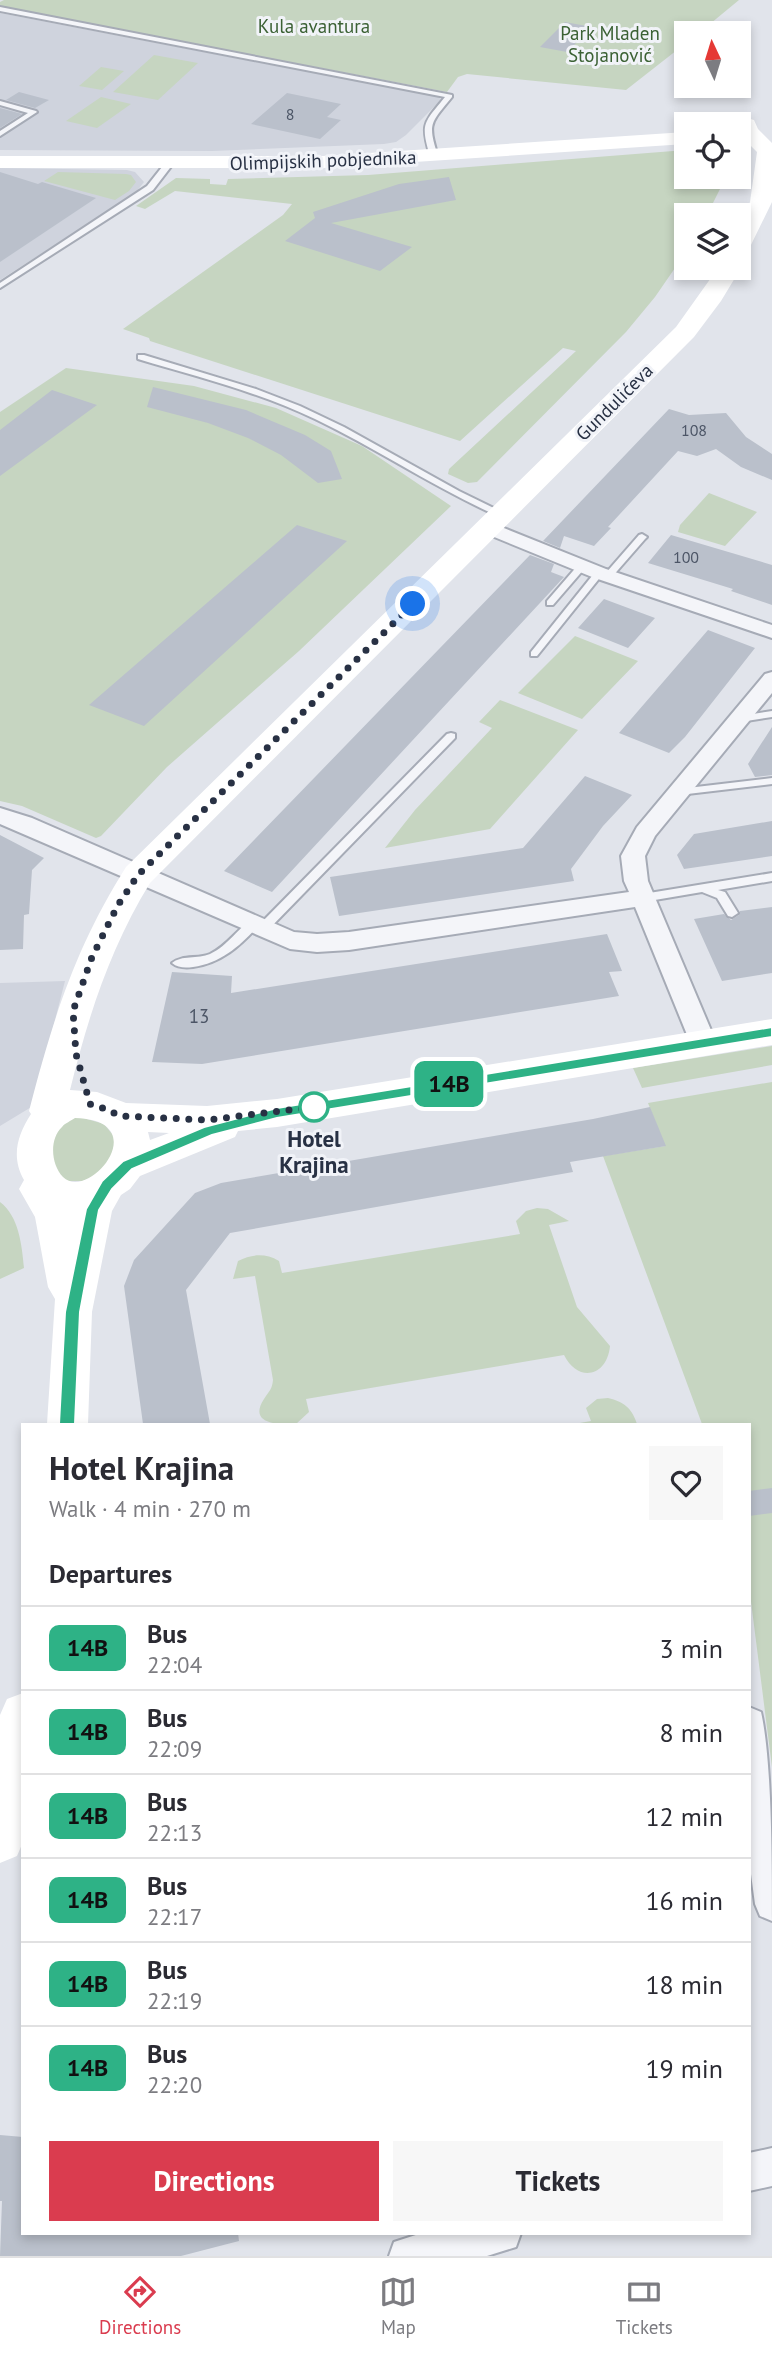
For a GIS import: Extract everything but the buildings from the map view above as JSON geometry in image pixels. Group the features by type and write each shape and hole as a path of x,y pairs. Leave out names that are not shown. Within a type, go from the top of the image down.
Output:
{"street":[{"path":"751,222 768,188 768,152 753,129"},
{"name":"Olimpijskih pobjednika","path":"0,162 265,164 434,156 674,138"},
{"name":"Gundulićeva","path":"47,1111 73,1011 96,947 138,875 685,332 722,280"},
{"path":"496,522 596,571 772,632"},
{"path":"703,1042 636,881 633,856 645,832 772,679"},
{"path":"0,816 24,823 290,940 303,942 349,942 643,898"},
{"name":"Gundulićeva","path":"73,1011 76,1054 105,1110"},
{"path":"15,1158 27,1125 47,1111 69,1104 207,1120 277,1113 772,1032"},
{"path":"67,1423 72,1312 93,1209 133,1153 133,1138 105,1110"},
{"path":"15,1158 55,1195 76,1196 209,1130 277,1113"},
{"path":"15,1158 54,1214 72,1312"},
{"path":"0,1839 21,1726"},
{"path":"751,1739 772,1904"},
{"path":"751,2171 772,2166"},
{"path":"408,2256 494,2235"}],"lane":[{"path":"0,9 450,96 429,121 427,134 434,156"},
{"path":"0,103 34,112 0,134"},
{"path":"0,286 150,188 169,164"},
{"path":"141,357 277,400 318,417 471,502 496,522"},
{"path":"550,603 642,537"},
{"path":"534,654 596,571"},
{"path":"740,719 772,714"},
{"path":"178,964 206,961 219,956 259,925 451,736"},
{"path":"679,792 772,781"},
{"path":"643,898 772,877"},
{"path":"753,880 772,888"},
{"path":"702,887 721,895 732,913"}],"shaded area":[{"path":"0,13 439,97 441,100 406,135 396,142 384,144 212,151 0,150"},
{"path":"0,168 127,170 135,172 144,182 137,191 108,211 0,280"},
{"path":"65,981 33,1106 0,1126 0,983"}],"green space":[{"name":"Park Mladen Stojanović","path":"739,0 714,21 674,21 674,52 626,90 467,74 458,77 447,92 0,7 0,2"},
{"path":"154,55 198,63 158,100 113,92"},
{"path":"101,67 124,71 102,90 79,86"},
{"path":"101,97 131,104 97,128 66,121"},
{"path":"674,151 674,189 720,189 713,203 674,203 674,269 655,297 626,332 477,482 468,483 448,474 449,469 576,351 563,348 460,441 150,341 149,338 123,329 283,215 292,204 175,191 145,209 136,206 176,178 210,179 210,184 226,185 228,179 368,175"},
{"path":"58,172 126,174 131,175 136,182 129,191 115,200 44,181"},
{"path":"66,368 194,386 276,408 362,446 451,506 299,651 167,767 101,836 96,838 22,806 0,801 0,412"},
{"path":"709,493 757,512 725,546 678,532 680,525"},
{"path":"575,636 638,661 582,719 518,693"},
{"path":"500,700 578,730 490,829 385,848 415,810 492,728 479,722"},
{"path":"772,1046 772,1065 642,1088 633,1068"},
{"path":"772,1082 772,1767 751,1602 751,1423 702,1423 603,1156 665,1146 648,1103"},
{"path":"80,1117 104,1124 117,1140 106,1170 83,1181 58,1181 37,1139 68,1119"},
{"path":"0,1202 15,1223 21,1241 24,1268 0,1279"},
{"path":"548,1209 569,1221 549,1225 577,1307 610,1346 604,1364 598,1370 584,1373 577,1370 564,1355 306,1399 309,1412 297,1423 275,1423 263,1419 260,1408 273,1380 255,1276 233,1279 238,1261 253,1256 269,1257 279,1261 282,1273 520,1234 516,1221 526,1211"},
{"path":"597,1399 619,1401 627,1406 637,1423 580,1423 591,1421 586,1408"}],"bus line":[{"name":"14B","path":"67,1423 72,1312 93,1209 107,1185 128,1165 209,1130 277,1113 772,1032"}],"place":[{"name":"Hotel Krajina","path":"314,1107"}],"route":[{"path":"314,1107 207,1120 120,1116 90,1104 76,1054 74,1005 101,937 138,875 413,604"}],"park label":[{"name":"Kula avantura","path":"314,26"}]}
